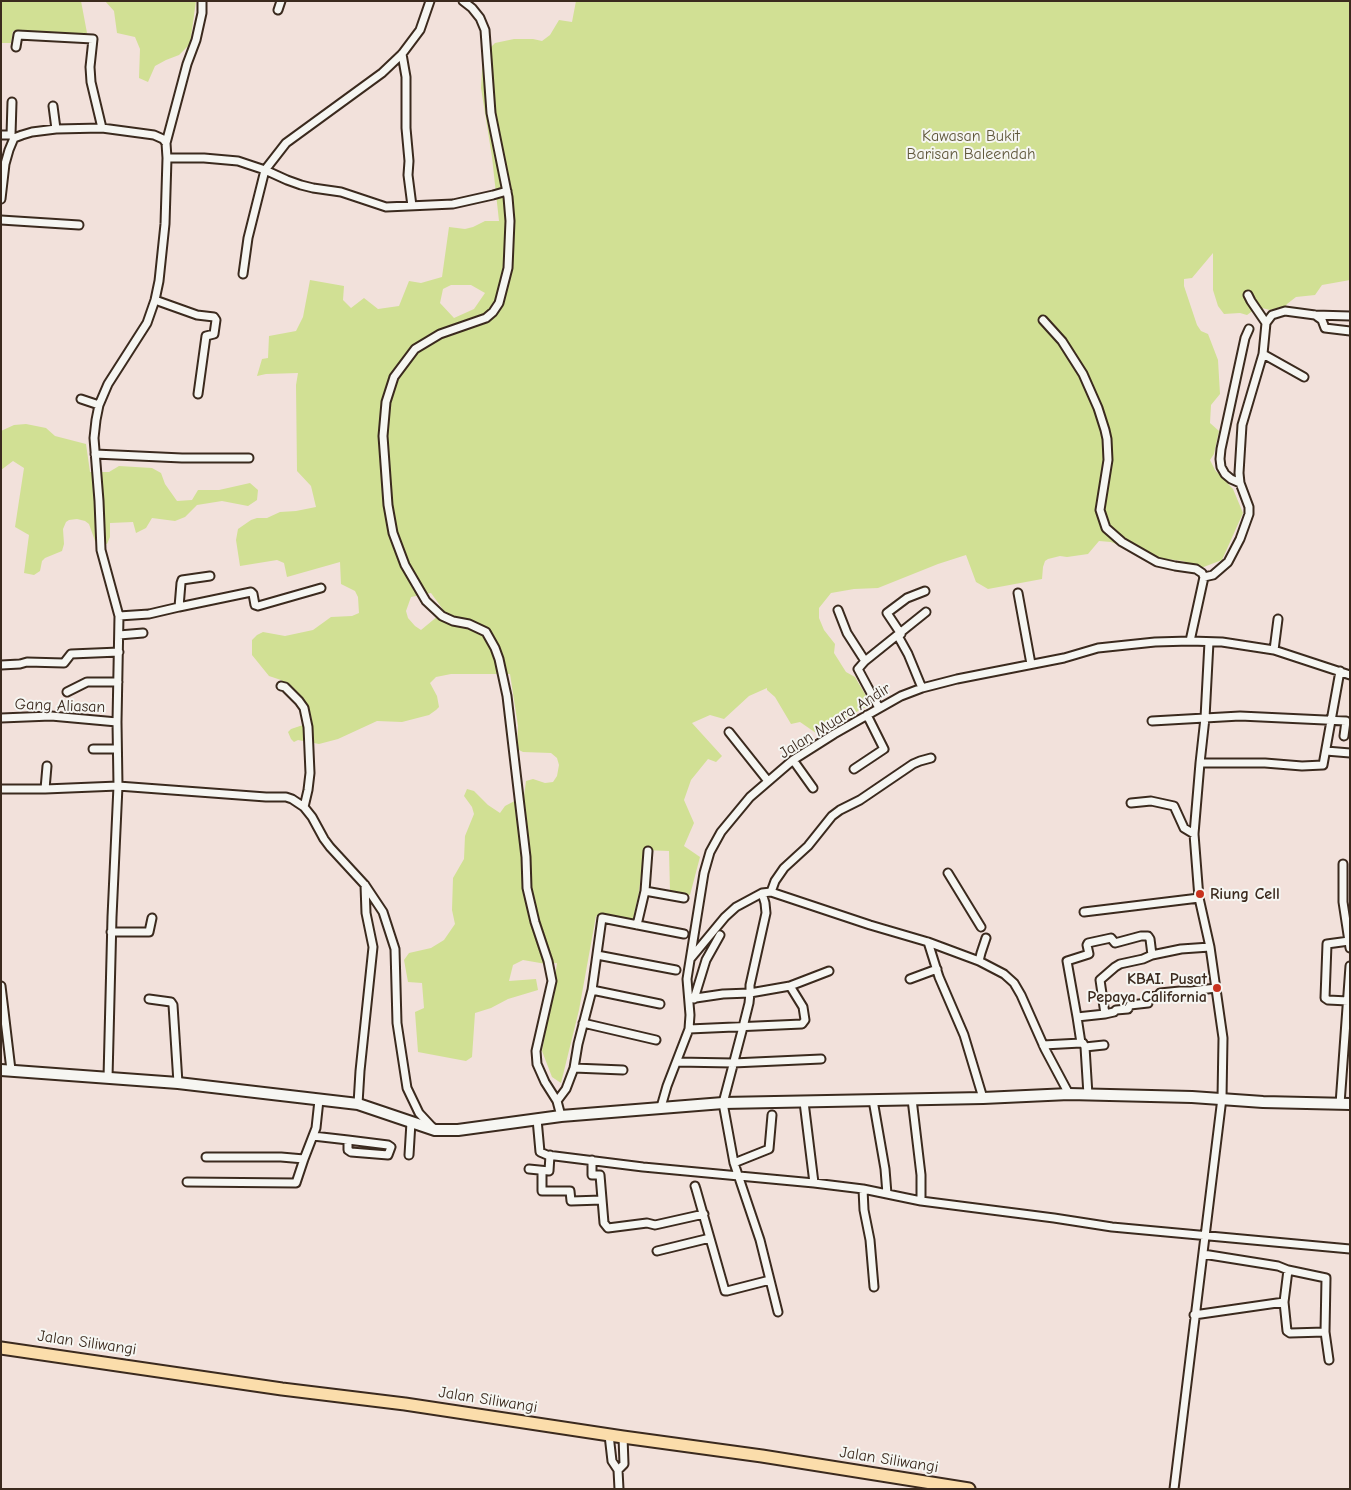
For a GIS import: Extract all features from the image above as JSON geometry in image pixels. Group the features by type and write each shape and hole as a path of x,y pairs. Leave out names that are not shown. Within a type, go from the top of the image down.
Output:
{"main road":[{"path":"6,1070 178,1083 358,1104 435,1130 458,1130 561,1116 723,1103 984,1098 1069,1094 1222,1098 1263,1102 1345,1104"},
{"name":"Jalan Siliwangi","path":"1,1348 282,1389 415,1405 762,1456 969,1489"}],"street":[{"path":"108,1078 111,932 118,789 119,616 101,550 95,426 99,405 114,373 147,323 155,300 164,236 166,143 187,64 201,22 202,1"},
{"path":"278,10 281,1"},
{"path":"243,274 248,238 265,170 286,143 382,72 402,54 420,30 430,1"},
{"path":"463,1 480,18 485,30 491,112 510,221 508,268 499,303 486,318 440,334 414,349 394,377 386,402 383,436 388,505 393,534 410,573 426,601 442,616 453,621 469,624 486,632 499,659 507,696 522,817 527,888 535,922 548,961 552,982 536,1050 537,1064 545,1082 557,1100 561,1116"},
{"path":"16,47 18,36 93,39 90,82 105,128"},
{"path":"402,54 406,78 406,128 410,161 408,175 412,206"},
{"path":"1,199 5,164 13,137 12,102"},
{"path":"53,106 56,129"},
{"path":"1,135 13,137 56,129 105,128 154,135 166,143"},
{"path":"167,158 204,158 238,161 301,185 341,192 386,207 453,204 506,191"},
{"path":"1,220 79,225"},
{"path":"1248,295 1266,323"},
{"path":"155,300 197,315 214,317 216,320 214,334 206,336 198,394"},
{"path":"1204,577 1213,575 1228,562 1248,520 1249,507 1240,484 1239,473 1242,425 1263,354 1266,323 1272,315 1285,311 1315,315 1350,316"},
{"path":"1315,315 1322,320 1325,328 1350,331"},
{"path":"1043,320 1062,341 1083,374 1098,408 1105,430 1108,460 1100,510 1106,528 1122,542 1157,562 1196,569 1204,577 1190,641"},
{"path":"1240,484 1225,474 1221,467 1220,459 1245,338 1249,329"},
{"path":"1263,354 1304,377"},
{"path":"81,399 99,405"},
{"path":"95,454 182,458 249,458"},
{"path":"179,607 180,582 182,580 210,576"},
{"path":"119,616 155,613 251,592 255,605 258,606 321,588"},
{"path":"922,688 908,654 887,613 907,598 925,590"},
{"path":"1018,593 1031,664"},
{"path":"838,610 847,634 865,661"},
{"path":"879,708 858,671 859,667 926,612"},
{"path":"1274,650 1278,619"},
{"path":"119,635 143,633"},
{"name":"Jalan Muara Andir","path":"661,1107 689,1029 692,999 687,979 704,873 710,852 721,832 750,797 793,760 827,738 901,696 922,688 957,679 1064,658 1098,648 1155,642 1222,642 1274,650 1350,675"},
{"path":"1174,1489 1222,1098 1223,1038 1210,947 1199,898 1194,834 1205,718 1209,642"},
{"path":"1,665 27,662 64,663 71,654 119,652"},
{"path":"1200,762 1321,766 1324,763 1340,671"},
{"path":"67,692 87,682 118,682"},
{"path":"280,686 285,687 300,701 304,708 308,727 310,773 304,807"},
{"path":"854,769 884,749 867,715"},
{"name":"Gang Aliasan","path":"1,718 52,716 117,722"},
{"path":"1152,722 1240,716 1346,721 1344,736"},
{"path":"729,732 768,781"},
{"path":"93,749 118,749"},
{"path":"1326,751 1350,754"},
{"path":"771,892 775,881 784,868 808,846 832,816 860,800 913,764 920,760 931,758"},
{"path":"793,760 813,788"},
{"path":"45,789 47,766"},
{"path":"1,789 118,789 266,797 286,796 304,807 330,847 365,885 383,912 395,949 397,1022 407,1088 419,1113 435,1130"},
{"path":"1131,803 1151,801 1174,806 1184,828 1194,834"},
{"path":"637,925 646,890 648,851"},
{"path":"1343,864 1343,902 1350,946"},
{"path":"948,873 981,927"},
{"path":"358,1104 373,947 366,913 365,885"},
{"path":"646,890 684,898"},
{"path":"691,958 725,917 736,907 762,893 771,892 896,934 928,942 979,961 1004,974 1014,983 1043,1045 1069,1094"},
{"path":"762,893 766,913 750,985 749,1002 723,1103 734,1163 760,1240 778,1312"},
{"path":"1084,912 1199,898"},
{"path":"111,932 149,932 152,918"},
{"path":"557,1100 566,1089 574,1068 583,1022 592,990 602,918 684,934"},
{"path":"720,935 706,960 692,999 723,994 750,993 790,986 829,971"},
{"path":"1088,1095 1078,1018 1067,961 1089,954 1088,943 1111,938 1115,943 1148,936 1152,955"},
{"path":"979,961 986,938"},
{"path":"1348,1001 1328,1000 1325,998 1327,944 1349,941"},
{"path":"928,942 936,969 964,1035 984,1098"},
{"path":"1105,1014 1101,979 1115,966 1181,949 1210,947"},
{"path":"596,955 676,970"},
{"path":"1345,1104 1350,966"},
{"path":"910,979 936,969"},
{"path":"1,986 6,1070"},
{"path":"689,1029 800,1024 805,1020 803,1007 790,986"},
{"path":"1078,1018 1128,1009 1130,1005 1148,1003 1148,997 1158,996 1160,993 1216,988"},
{"path":"592,990 660,1004"},
{"path":"149,999 171,1002 173,1006 178,1083"},
{"path":"583,1022 656,1040"},
{"path":"1043,1045 1104,1045"},
{"path":"676,1062 734,1063 821,1059"},
{"path":"574,1068 623,1070"},
{"path":"912,1099 921,1175 921,1201"},
{"path":"187,1182 296,1183 316,1128 319,1100"},
{"path":"873,1100 885,1169 887,1194"},
{"path":"804,1102 814,1183"},
{"path":"734,1163 769,1149 772,1115"},
{"path":"537,1119 540,1152 550,1155 643,1167 862,1189 921,1201 1112,1227 1350,1249"},
{"path":"409,1155 411,1122"},
{"path":"313,1136 348,1140 388,1145 391,1147 388,1155 352,1152 348,1150 348,1140"},
{"path":"529,1169 549,1170 550,1155"},
{"path":"206,1157 281,1157 304,1159"},
{"path":"592,1160 592,1174 600,1175 604,1223 608,1228 647,1223 655,1225 704,1214"},
{"path":"542,1171 542,1191 570,1191 571,1201 602,1200"},
{"path":"695,1186 725,1291 770,1280"},
{"path":"862,1189 870,1240 874,1287"},
{"path":"657,1251 710,1238"},
{"path":"1203,1254 1278,1266 1326,1278 1325,1332 1330,1360"},
{"path":"1288,1270 1284,1302 1287,1331 1290,1333 1325,1332"},
{"path":"1194,1315 1284,1302"},
{"path":"609,1435 612,1461 618,1470 619,1489"},
{"path":"618,1470 624,1464 623,1437"}],"green space":[{"path":"1,1 81,1 87,33 82,35 13,31 11,43 1,43"},
{"path":"105,1 196,1 190,44 179,55 155,66 148,82 139,78 140,49 135,37 117,33 114,11"},
{"name":"Kawasan Bukit Barisan Baleendah","path":"576,1 1350,1 1350,280 1322,285 1315,295 1296,297 1285,307 1270,310 1258,307 1247,315 1240,313 1224,314 1218,306 1213,290 1213,253 1192,278 1184,279 1184,286 1197,325 1201,331 1208,334 1218,360 1220,394 1211,405 1210,423 1219,431 1214,454 1210,460 1215,470 1233,489 1243,513 1222,560 1201,568 1183,561 1149,557 1111,542 1099,541 1088,554 1060,556 1045,561 1042,579 988,589 976,582 966,555 878,588 854,589 831,593 819,608 819,618 824,630 835,644 834,653 846,672 855,677 869,701 866,707 816,733 800,722 791,724 775,697 767,688 749,696 724,719 710,715 692,723 722,756 716,762 708,759 691,780 684,800 694,823 684,846 700,857 690,895 670,891 669,851 644,850 639,892 633,919 596,916 579,1010 561,1083 552,1077 542,1051 557,963 546,964 523,960 513,965 509,981 536,979 538,990 508,999 491,1008 475,1013 472,1057 466,1061 418,1052 415,1012 424,1008 422,983 408,982 404,960 409,953 431,948 444,940 455,924 452,910 453,878 464,859 465,836 474,814 472,807 464,796 467,789 474,791 488,805 500,813 505,806 524,796 526,781 533,779 545,783 553,782 557,776 559,765 557,758 551,753 523,752 517,749 518,726 510,674 451,674 436,677 430,683 437,696 439,707 429,715 402,722 377,721 338,739 319,744 298,740 294,742 288,732 291,729 312,722 307,706 297,693 281,680 269,676 252,655 252,640 263,632 285,636 313,630 331,617 352,616 359,613 358,597 355,591 341,584 340,562 287,577 284,563 277,560 240,566 236,540 238,529 251,520 267,518 280,512 316,507 311,486 297,471 296,385 298,373 257,376 262,359 268,358 269,336 296,331 303,317 310,280 344,286 343,300 351,308 364,298 378,309 399,306 409,281 421,283 442,277 449,227 465,229 485,221 499,221 492,157 481,88 483,55 495,43 514,39 542,41 550,35 559,20 572,22","holes":["451,285 471,285 485,293 474,309 454,318 440,303 443,289","431,593 444,611 421,630 408,618 406,611 411,597"]},
{"path":"26,424 46,428 55,436 86,444 90,472 109,472 119,466 152,468 161,473 165,484 177,501 192,500 198,490 219,490 250,483 258,490 257,500 248,506 222,501 197,505 185,517 175,521 152,518 146,528 136,533 133,522 110,523 110,537 107,544 95,541 89,524 85,521 69,520 63,529 64,544 62,551 45,558 42,561 40,571 34,575 24,573 29,535 15,527 24,468 13,461 1,470 1,431 14,425"}],"place":[{"name":"Riung Cell","path":"1200,894"},
{"name":"KBAI. Pusat Pepaya California","path":"1217,988"}]}
